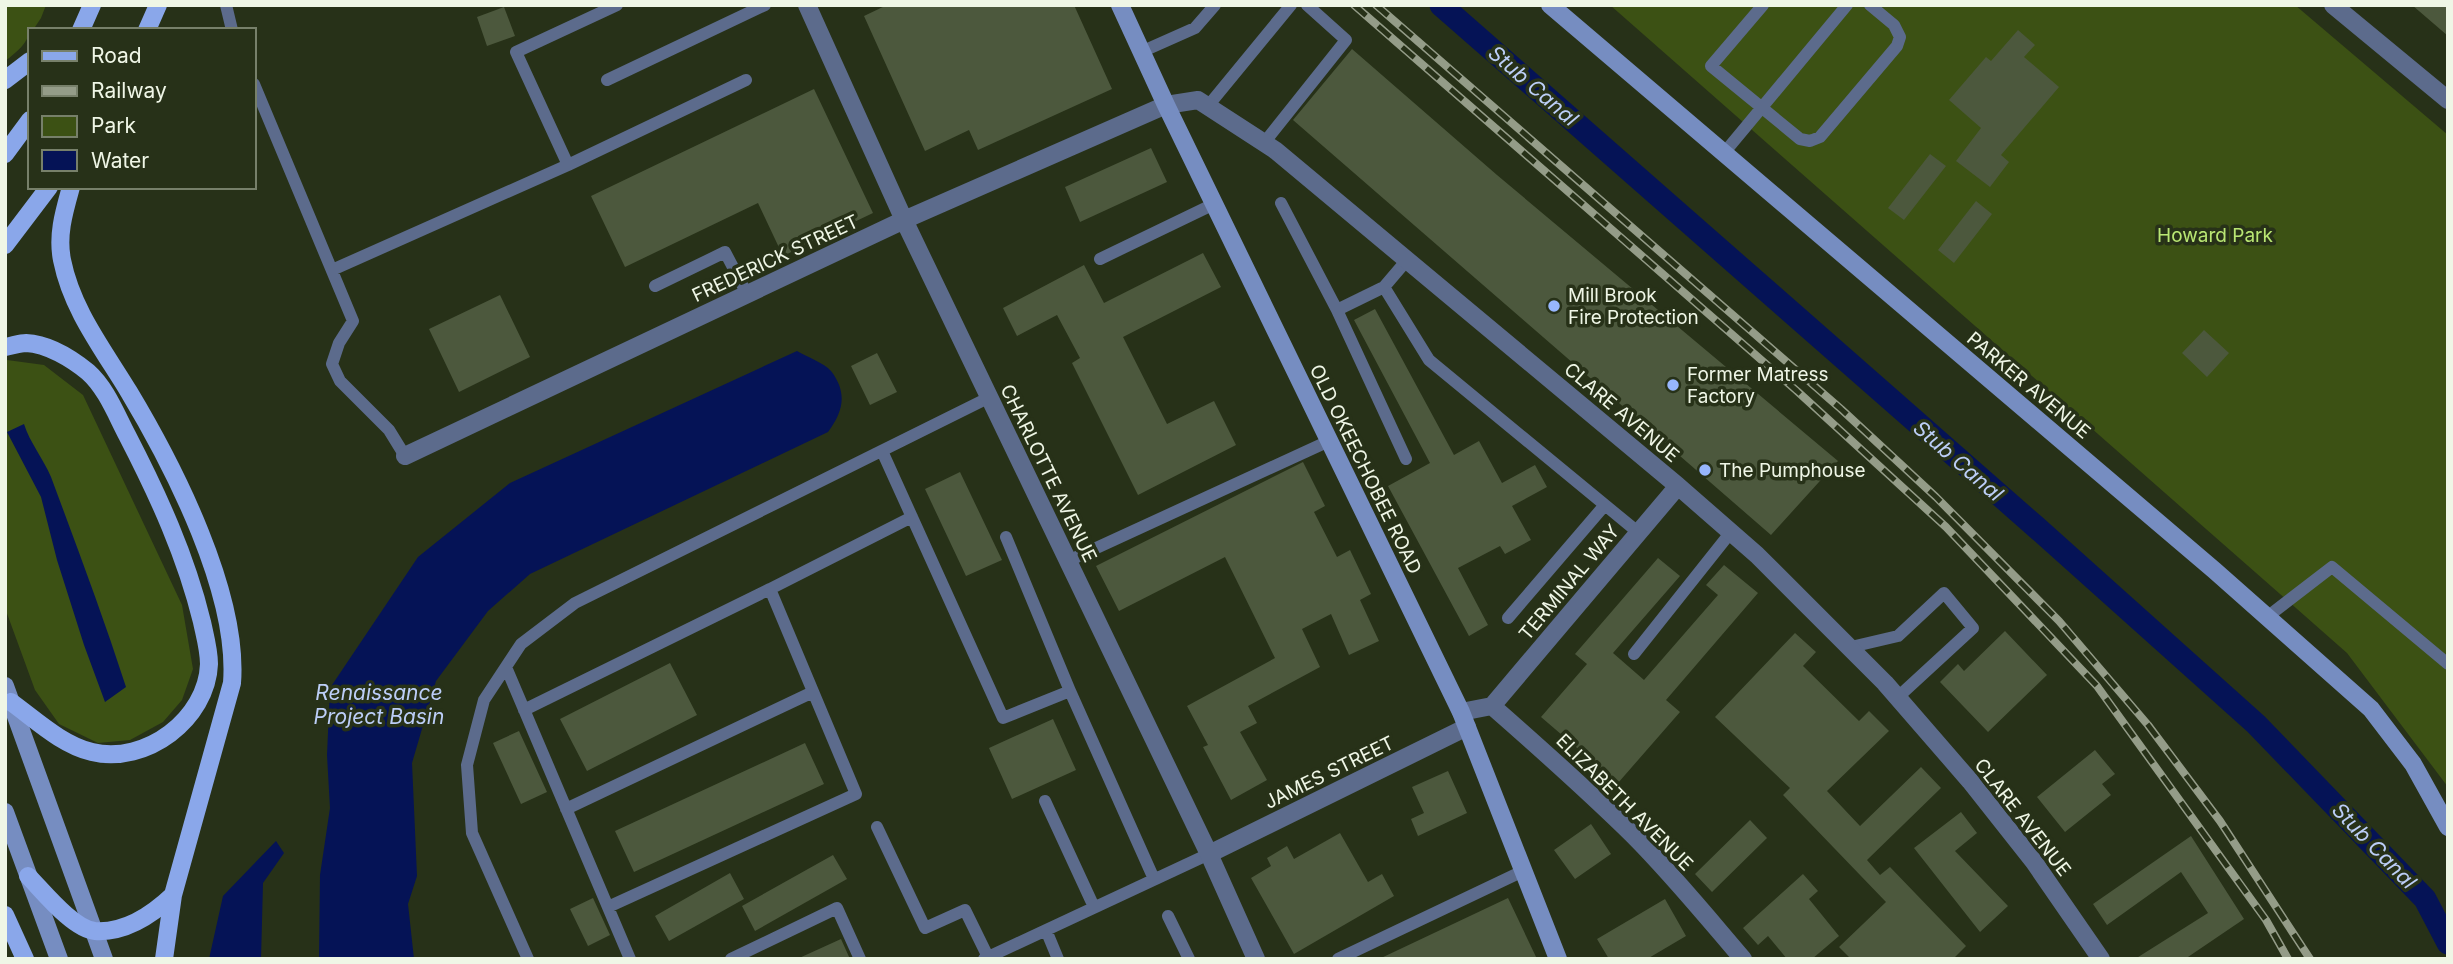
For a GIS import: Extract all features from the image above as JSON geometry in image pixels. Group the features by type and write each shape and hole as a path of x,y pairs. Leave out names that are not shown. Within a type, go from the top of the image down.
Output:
{"main road":[{"path":"148,28 158,5"},
{"path":"71,28 91,9"},
{"path":"82,28 91,9"},
{"path":"5,80 28,63"},
{"path":"5,154 28,123"},
{"path":"5,245 47,189"},
{"path":"70,189 60,230 62,259 72,293 86,325 159,441 211,564 230,629 234,660 232,683 173,895 164,959"},
{"path":"5,348 27,343 59,352 90,374 109,400 153,485 193,584 208,648 209,665 201,695 183,722 149,746 112,754 92,752 72,744 8,694"},
{"path":"28,876 66,914 94,931 124,927 140,920 156,911 173,895"},
{"path":"5,915 25,959"}],"street":[{"name":"CHARLOTTE AVENUE","path":"807,5 904,220 1209,854 1256,959"},
{"name":"OLD OKEECHOBEE ROAD","path":"1120,5 1464,720 1558,959"},
{"name":"PARKER AVENUE","path":"1550,5 2267,617 2371,709 2413,764 2448,827"},
{"path":"2333,5 2448,100"},
{"name":"CLARE AVENUE","path":"1166,104 1198,100 1264,143 1731,532 1851,647 1970,780 2026,852 2101,959"},
{"name":"FREDERICK STREET","path":"405,456 904,220 1166,104"},
{"name":"TERMINAL WAY","path":"1492,706 1678,486"},
{"path":"8,694 104,959"},
{"path":"1464,720 1492,706"},
{"name":"ELIZABETH AVENUE","path":"1492,706 1565,770 1635,837 1743,959"},
{"name":"JAMES STREET","path":"1209,854 1464,720"},
{"path":"5,812 59,959"}],"lane":[{"path":"226,5 232,28"},
{"path":"568,165 516,52 617,5"},
{"path":"607,80 765,5"},
{"path":"1142,52 1195,28 1215,5"},
{"path":"1208,106 1291,5"},
{"path":"1264,143 1346,40 1307,5"},
{"path":"1763,5 1711,66 1800,139 1810,141 1820,137 1897,46 1900,37 1894,26 1870,5"},
{"path":"1724,153 1847,5"},
{"path":"332,270 568,165 746,80"},
{"path":"256,89 353,321 339,344 332,364 340,381 389,430 405,456"},
{"path":"1281,203 1337,310 1406,459"},
{"path":"1100,258 1214,204"},
{"path":"655,286 725,252 747,294"},
{"path":"1337,310 1384,287 1407,260"},
{"path":"1384,287 1429,360 1639,533"},
{"path":"527,959 472,833 467,765 484,700 521,643 575,603 989,397"},
{"path":"1068,561 1329,441"},
{"path":"882,450 1003,718 1070,691"},
{"path":"1507,618 1604,506"},
{"path":"524,710 912,517"},
{"path":"1634,654 1731,532"},
{"path":"1006,537 1070,691 1154,879"},
{"path":"2267,617 2332,567 2448,664"},
{"path":"608,907 856,794 770,589"},
{"path":"1851,647 1898,635 1944,593 1973,628 1898,697"},
{"path":"506,667 630,959"},
{"path":"566,809 813,692"},
{"path":"1045,801 1094,907"},
{"path":"877,827 925,928 965,910 987,958 1209,854"},
{"path":"1338,959 1523,871"},
{"path":"731,959 837,908 860,959"},
{"path":"1168,916 1189,959"},
{"path":"1046,930 1058,959"}],"green space":[{"path":"5,5 46,5 34,28 28,28 28,37 24,43 5,61"},
{"name":"Howard Park","path":"1610,5 2295,5 2448,135 2448,787 2347,653"},
{"path":"7,360 44,365 83,395 182,605 193,669 182,700 163,722 130,740 98,743 59,724 35,690 5,608"}],"water":[{"name":"Renaissance Project Basin","path":"797,351 828,368 840,387 840,410 828,432 530,574 488,611 436,681 412,763 417,876 408,904 414,959 319,959 320,875 330,808 327,755 330,688 418,557 510,483"},
{"path":"24,424 51,477 126,687 105,702 57,560 41,497 7,432"},
{"path":"276,841 284,853 263,883 261,959 209,959 223,896"}],"building":[{"path":"887,5 1074,5 1112,89 978,150 969,130 925,151 864,16"},
{"path":"2412,5 2448,5 2448,36"},
{"path":"504,7 515,36 487,46 477,17"},
{"path":"2018,30 2035,45 2024,57 2059,87 2001,155 2009,162 1990,187 1956,161 1981,128 1949,100 1986,57 1991,61"},
{"path":"1352,49 1497,175 1838,461 1771,535 1293,120"},
{"path":"814,89 873,213 783,256 758,203 625,267 591,196"},
{"path":"1151,148 1167,182 1080,222 1065,187"},
{"path":"1930,154 1946,166 1904,220 1888,208"},
{"path":"1976,201 1992,214 1954,263 1938,250"},
{"path":"1203,253 1221,287 1123,337 1167,424 1214,401 1236,445 1138,495 1072,363 1080,358 1057,315 1017,336 1003,308 1084,265 1104,303"},
{"path":"500,295 530,357 459,392 429,329"},
{"path":"1375,309 1454,455 1479,441 1502,483 1535,465 1547,487 1512,506 1531,540 1505,554 1500,546 1458,568 1488,625 1469,636 1388,486 1430,463 1354,320"},
{"path":"2204,330 2229,353 2207,377 2182,353"},
{"path":"877,353 897,392 870,405 851,366"},
{"path":"1303,462 1325,506 1314,512 1337,557 1350,550 1371,594 1360,600 1379,641 1349,655 1331,614 1302,629 1320,667 1248,706 1257,723 1240,732 1267,780 1231,800 1203,747 1208,745 1187,706 1275,658 1225,557 1119,611 1096,566"},
{"path":"960,472 1002,560 966,576 925,489"},
{"path":"1658,558 1680,576 1613,653 1644,680 1718,595 1706,585 1724,565 1758,593 1666,700 1680,712 1618,783 1541,717 1587,664 1575,654"},
{"path":"2005,631 2047,675 1988,732 1940,682 1958,664 1964,671"},
{"path":"1795,633 1816,652 1803,666 1859,721 1869,711 1889,731 1827,791 1860,826 1921,767 1941,788 1867,860 1880,875 1890,867 1966,946 1953,959 1851,959 1839,947 1886,902 1783,795 1790,788 1715,717"},
{"path":"670,663 697,715 587,771 560,719"},
{"path":"1053,719 1076,770 1012,799 989,748"},
{"path":"519,731 547,792 521,804 493,743"},
{"path":"805,743 824,784 634,872 615,831"},
{"path":"2095,750 2115,774 2102,784 2111,795 2065,832 2037,797"},
{"path":"1448,771 1467,813 1418,836 1411,819 1424,813 1412,787"},
{"path":"1961,812 1977,833 1955,851 2008,906 1980,932 1914,848"},
{"path":"1750,820 1767,838 1712,892 1695,874"},
{"path":"1591,824 1611,854 1575,879 1554,850"},
{"path":"1340,833 1368,882 1382,874 1394,896 1294,954 1251,878 1271,866 1267,858 1287,846 1294,859"},
{"path":"2191,836 2244,919 2185,959 2135,959 2208,913 2181,872 2107,925 2093,904"},
{"path":"833,855 847,879 755,931 742,906"},
{"path":"730,873 744,899 669,941 655,916"},
{"path":"1803,874 1818,891 1809,899 1839,936 1812,959 1787,959 1768,936 1758,945 1743,928"},
{"path":"593,898 610,935 588,946 570,909"},
{"path":"1508,898 1537,959 1379,959"},
{"path":"1665,899 1686,936 1647,959 1609,959 1597,939"},
{"path":"841,939 850,959 797,959"}],"waterway":[{"name":"Stub Canal","path":"1441,5 2036,527 2256,724 2425,899 2448,943"}],"railway":[{"path":"1354,5 1797,391 1946,527 2097,686 2266,920 2288,959"},
{"path":"1376,5 1841,409 1936,497 2059,621 2148,725 2220,821 2310,959"}],"place":[{"name":"Mill Brook Fire Protection","path":"1554,306"},
{"name":"Former Matress Factory","path":"1673,385"},
{"name":"The Pumphouse","path":"1705,470"}]}
